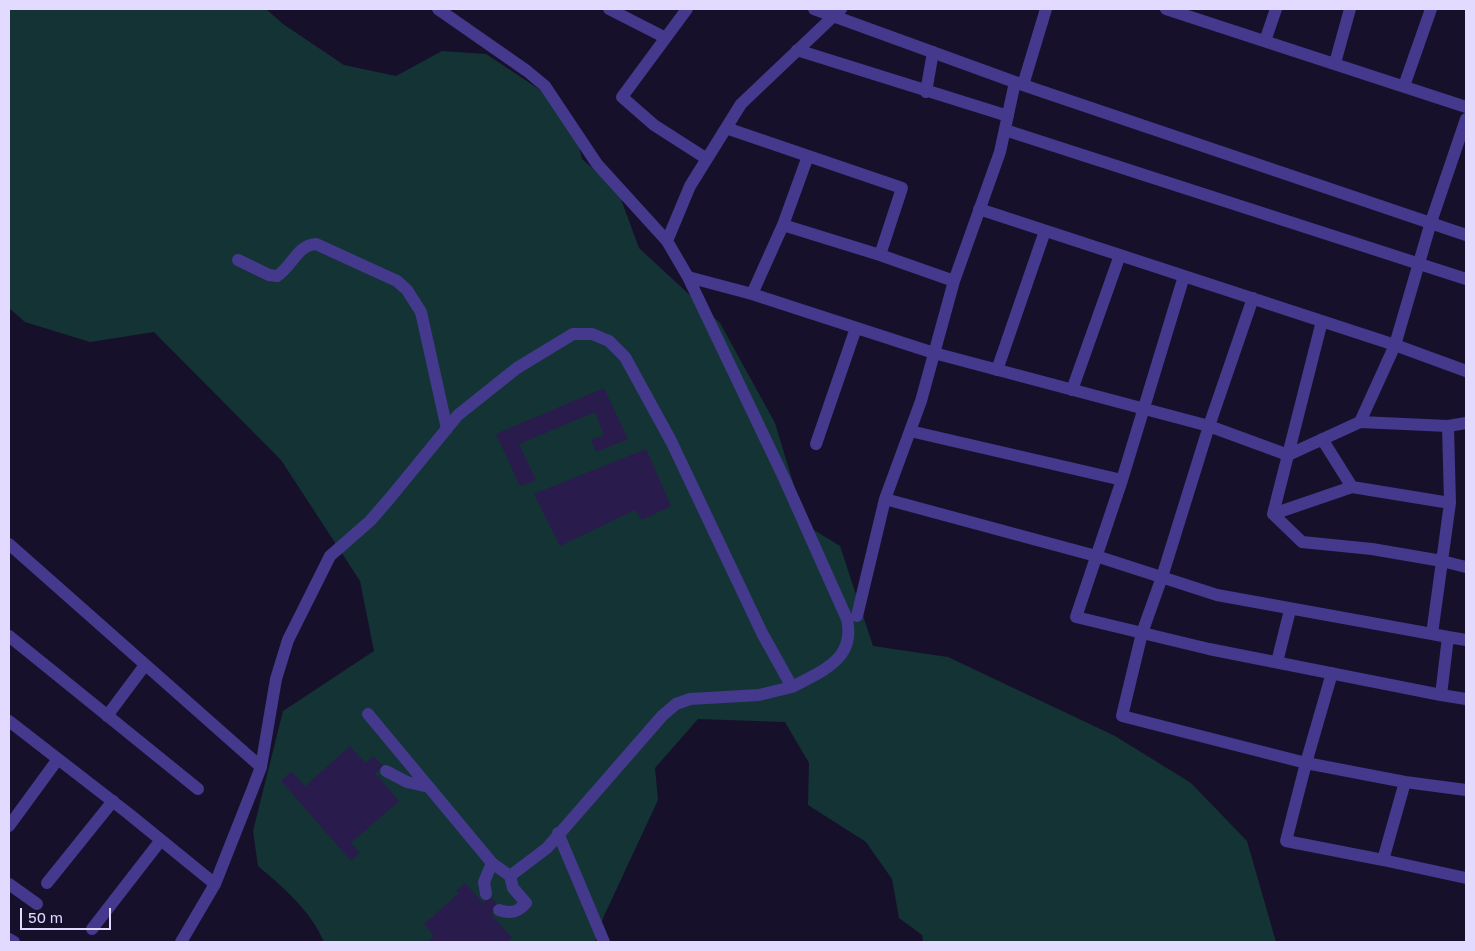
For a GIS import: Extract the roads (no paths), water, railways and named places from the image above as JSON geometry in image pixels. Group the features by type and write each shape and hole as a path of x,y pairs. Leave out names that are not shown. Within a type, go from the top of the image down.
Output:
{"street":[{"path":"438,9 546,86 597,164 667,241 688,277 798,509 847,619 850,632 842,654 832,665 792,687 759,695 690,699 676,704 662,716 546,848 510,876"},
{"path":"609,9 664,37"},
{"path":"687,9 664,37 622,97 654,125 707,158"},
{"path":"814,9 837,12 933,52 1019,84 1466,235"},
{"path":"858,616 885,499 910,431 954,281 1000,152 1008,116 1046,9"},
{"path":"1166,9 1198,14 1266,42 1466,107"},
{"path":"1266,42 1276,9"},
{"path":"1335,63 1350,9"},
{"path":"1404,86 1429,9"},
{"path":"667,241 690,186 741,104 837,12"},
{"path":"797,50 926,92 1008,116"},
{"path":"926,92 933,52"},
{"path":"1360,422 1395,345 1431,222 1466,119"},
{"path":"726,128 902,188 880,255"},
{"path":"1005,130 1466,279"},
{"path":"752,294 783,225 808,156"},
{"path":"980,209 1395,345 1466,371"},
{"path":"783,225 880,255 954,281"},
{"path":"997,370 1044,230"},
{"path":"238,260 269,276 277,276 284,272 302,248 308,244 316,244 396,281 408,290 421,312 447,429"},
{"path":"1072,390 1120,255"},
{"path":"1184,276 1122,480 1076,616 1142,633 1277,662 1466,699"},
{"path":"688,277 752,294 934,353 1209,426 1288,455 1360,422 1448,426 1466,423"},
{"path":"1253,298 1209,426 1162,578 1142,633 1122,716 1306,763 1405,782 1466,790"},
{"path":"1273,514 1322,321"},
{"path":"816,444 856,328"},
{"path":"181,942 215,884 261,768 276,678 288,640 330,556 370,520 390,498 458,415 481,395 518,368 573,334 592,334 609,341 625,357 671,441 762,633 792,687"},
{"path":"1432,634 1450,503 1448,426"},
{"path":"910,431 1122,480"},
{"path":"1322,439 1352,487"},
{"path":"1273,514 1352,487 1450,503"},
{"path":"885,499 1096,556 1217,595 1290,610 1466,640"},
{"path":"1273,514 1302,542 1372,549 1466,567"},
{"path":"9,544 261,768"},
{"path":"1277,662 1290,610"},
{"path":"9,636 198,789"},
{"path":"1441,695 1448,637"},
{"path":"107,716 145,665"},
{"path":"1332,673 1286,841 1466,878"},
{"path":"368,714 492,863 510,876 513,888 526,903 519,910 508,913 499,910"},
{"path":"9,721 113,801 215,884"},
{"path":"9,826 58,759"},
{"path":"386,771 407,782 429,787"},
{"path":"1383,860 1405,782"},
{"path":"47,883 113,801"},
{"path":"558,833 604,942"},
{"path":"92,929 161,840"},
{"path":"486,894 484,882 492,863"},
{"path":"9,884 37,904"},
{"path":"9,939 14,942"}]}
